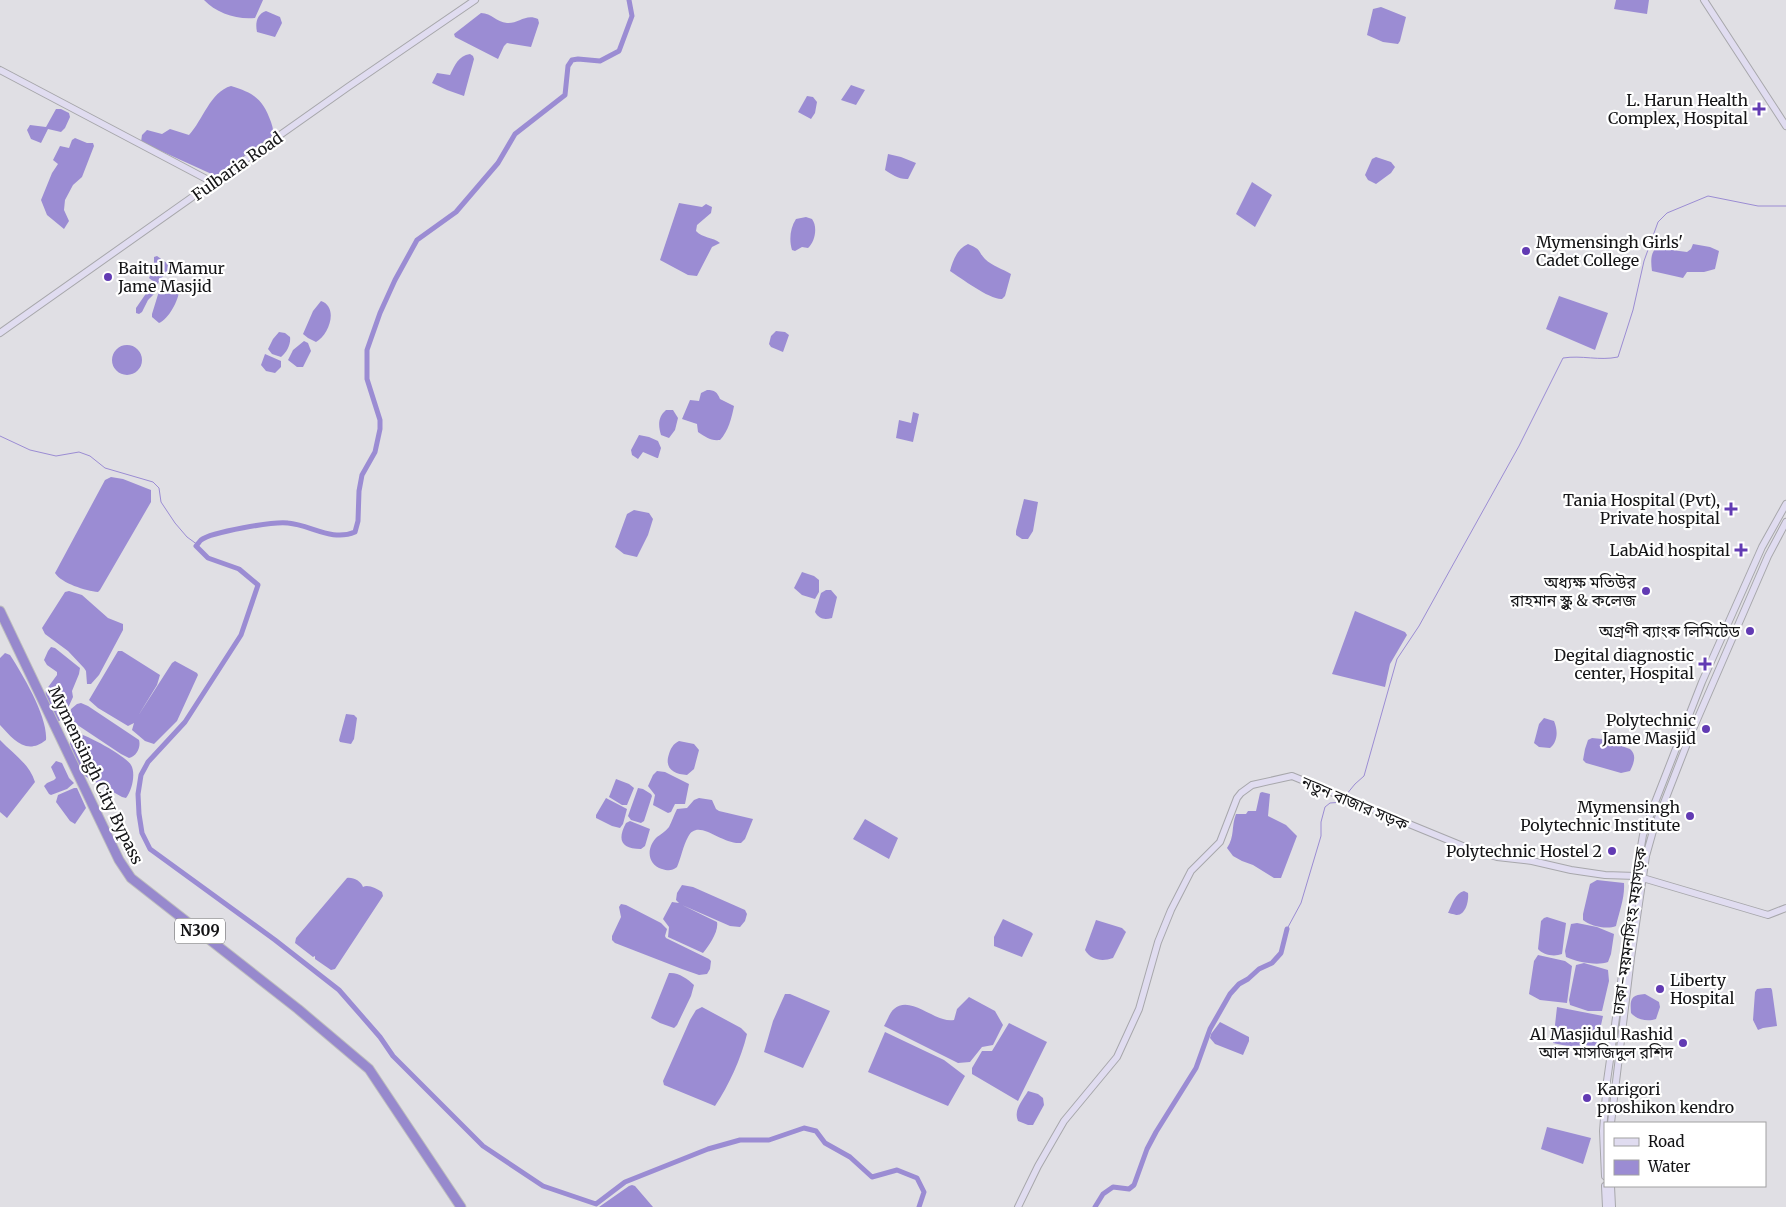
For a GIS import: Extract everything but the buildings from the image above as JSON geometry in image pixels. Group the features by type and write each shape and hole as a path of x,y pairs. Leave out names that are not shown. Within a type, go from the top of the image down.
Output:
{"highway":[{"name":"Mymensingh City Bypass","path":"0,611 126,872 131,878 298,1009 369,1069 461,1207"}],"main road":[{"name":"Fulbaria Road","path":"0,333 348,87 475,0"},
{"path":"1704,0 1786,126"},
{"path":"0,70 214,183"},
{"name":"ঢাকা-ময়মনসিংহ মহাসড়ক","path":"1604,1154 1603,1131 1608,1082 1643,835 1699,690 1762,547 1786,504"},
{"name":"ঢাকা-ময়মনসিংহ মহাসড়ক","path":"1611,1122 1631,958 1648,848 1659,812 1768,556 1786,522"},
{"name":"নতুন বাজার সড়ক","path":"1018,1207 1038,1166 1064,1122 1117,1058 1139,1009 1158,942 1170,911 1191,871 1220,842 1237,798 1241,792 1252,785 1292,776 1470,850 1497,857 1532,861 1571,870 1605,875 1636,876 1768,916 1786,908"},
{"path":"1605,1187 1606,1207"},
{"path":"1611,1187 1612,1207"}],"water":[{"path":"204,0 263,0 255,18 241,18 227,15 214,9"},
{"path":"1616,0 1649,0 1647,14 1614,9"},
{"path":"1381,7 1406,17 1398,44 1383,42 1367,35 1373,9"},
{"path":"266,11 280,17 282,23 275,37 257,32 257,19"},
{"path":"481,13 488,14 507,23 530,17 538,19 539,23 531,47 507,43 498,59 455,37 454,34"},
{"path":"470,54 474,59 464,96 432,83 437,73 450,75 455,64"},
{"path":"851,85 865,90 856,105 841,100"},
{"path":"231,86 252,94 261,102 271,122 273,134 272,138 216,176 141,142 142,135 147,130 162,134 170,129 189,135 212,100 224,89"},
{"path":"807,96 813,97 817,102 815,113 811,119 798,112"},
{"path":"56,109 69,113 70,117 65,128 61,132 48,129 41,143 31,139 27,130 30,125 46,127"},
{"path":"75,138 87,143 93,143 94,146 82,177 73,185 65,200 64,210 69,221 64,229 47,215 41,200 52,173 58,164 53,160 60,146 69,148 72,140"},
{"path":"888,154 916,163 908,179 899,178 885,170"},
{"path":"1376,157 1391,162 1395,167 1391,173 1376,184 1368,180 1365,175 1372,159"},
{"path":"1252,182 1272,195 1255,227 1236,214"},
{"path":"679,203 702,207 706,204 712,207 711,213 697,225 696,231 720,243 712,247 697,276 688,275 660,260"},
{"path":"806,217 812,219 815,226 812,242 808,248 802,247 795,251 792,250 792,226 796,219"},
{"path":"968,244 977,249 994,266 1011,274 1005,296 1002,299 990,296 950,271 958,252"},
{"path":"1693,244 1710,247 1719,251 1715,269 1704,272 1687,272 1683,278 1652,271 1652,256 1656,248 1687,252"},
{"path":"157,256 171,266 171,270 160,279 154,294 148,300 142,312 136,313 136,308 154,282 149,278 154,267 154,257"},
{"path":"172,283 179,286 178,296 167,317 159,323 152,317 152,314 160,288 163,289"},
{"path":"1559,296 1608,313 1595,350 1546,329"},
{"path":"321,301 330,309 331,315 328,328 316,342 303,334 313,311"},
{"path":"776,331 785,332 789,335 783,352 771,347 769,344 771,336"},
{"path":"279,332 285,333 290,337 288,348 281,357 272,354 268,349"},
{"path":"304,341 308,343 311,351 303,367 297,367 288,360 293,350"},
{"path":"127,345 137,350 142,360 137,370 127,375 117,370 112,360 117,350"},
{"path":"265,354 281,361 281,367 275,373 266,371 261,365"},
{"path":"712,390 720,399 734,406 727,429 720,440 706,437 698,432 697,424 682,419 690,400 699,401 701,393"},
{"path":"666,410 673,410 678,418 675,430 669,438 661,435 659,428 660,418"},
{"path":"913,412 919,414 913,442 896,438 899,420 911,423"},
{"path":"639,435 658,441 661,448 658,458 643,452 638,459 632,455 631,450"},
{"path":"111,477 123,479 151,490 151,502 98,592 74,586 58,577 55,573 105,480"},
{"path":"1024,499 1038,502 1033,531 1028,539 1022,539 1016,535"},
{"path":"634,510 649,513 653,519 648,535 637,557 624,554 615,547 627,514"},
{"path":"802,572 819,580 819,592 815,599 802,595 794,588"},
{"path":"831,590 837,597 832,618 827,619 820,618 815,612 821,593"},
{"path":"69,591 82,595 108,618 123,624 123,630 99,675 91,684 87,684 84,668 68,651 45,634 42,628 65,592"},
{"path":"1355,611 1405,632 1407,635 1390,664 1385,687 1332,674"},
{"path":"51,647 55,648 80,668 72,691 73,697 63,719 59,721 56,721 45,697 46,690 57,675 57,672 47,665 44,660"},
{"path":"118,651 122,651 160,675 157,685 138,716 172,663 175,661 198,675 177,721 154,744 145,741 132,730 134,723 128,726 98,708 89,700"},
{"path":"5,653 10,655 15,663 39,708 46,731 46,740 39,745 26,746 20,744 0,725 0,658"},
{"path":"81,703 139,740 138,751 129,758 70,720 71,709"},
{"path":"346,714 354,715 357,718 354,739 351,744 340,742 339,740"},
{"path":"1544,718 1554,721 1556,728 1556,739 1550,748 1539,747 1534,743 1539,724"},
{"path":"77,733 106,746 128,761 132,768 133,782 126,798 85,776 77,763 70,744 71,739"},
{"path":"1592,738 1602,739 1630,749 1634,756 1634,762 1630,771 1621,773 1586,763 1583,760 1585,749 1588,740"},
{"path":"0,740 25,764 35,782 7,818 0,812"},
{"path":"679,741 694,744 699,750 694,769 687,775 674,772 668,763 671,748"},
{"path":"56,761 62,763 69,778 74,783 67,789 51,795 44,786 56,778 51,767"},
{"path":"657,771 665,772 689,784 685,804 675,804 671,812 668,813 653,805 655,795 648,786"},
{"path":"616,779 634,788 627,805 622,805 609,797"},
{"path":"77,788 86,808 75,824 70,821 56,802 58,795"},
{"path":"638,788 643,789 652,796 644,821 641,823 631,820 628,816"},
{"path":"1260,793 1270,794 1268,816 1286,825 1297,836 1281,878 1274,878 1253,865 1233,856 1227,848 1231,839 1236,814 1256,811"},
{"path":"606,798 627,809 620,828 596,818"},
{"path":"699,798 712,800 719,811 753,819 745,839 741,843 733,842 698,830 692,832 688,837 677,867 668,870 657,867 651,860 650,855 653,841 669,827 677,809 687,808 694,800"},
{"path":"865,819 898,838 889,859 853,839"},
{"path":"630,821 650,829 645,846 641,849 634,849 623,842 623,829 626,823"},
{"path":"347,878 356,880 363,887 370,886 382,892 383,896 335,969 331,970 315,959 315,956 313,957 295,943 296,938"},
{"path":"1597,880 1624,883 1623,900 1616,926 1608,928 1599,927 1583,920 1590,884"},
{"path":"682,885 693,887 745,910 747,914 745,921 740,927 730,926 682,905 717,922 715,934 703,953 668,937 669,927 663,919 672,902 679,903 676,900 677,893"},
{"path":"1464,891 1468,893 1468,896 1463,913 1457,915 1448,913 1456,897"},
{"path":"621,904 661,923 667,929 666,938 709,959 711,961 710,969 707,974 699,975 615,943 612,940 612,936 621,917 619,907"},
{"path":"1547,917 1566,923 1562,954 1549,955 1538,949 1541,921"},
{"path":"1003,919 1033,934 1022,957 994,946 994,937"},
{"path":"1096,920 1122,928 1126,932 1113,958 1097,959 1090,956 1085,950"},
{"path":"1577,923 1597,927 1614,934 1608,962 1598,964 1587,963 1566,957 1565,951 1571,924"},
{"path":"1538,955 1565,961 1572,966 1567,1003 1540,1000 1529,994 1534,961"},
{"path":"1584,963 1608,970 1609,981 1602,1011 1588,1011 1570,1005 1569,1000 1576,965"},
{"path":"669,973 683,976 694,985 691,996 674,1028 651,1018"},
{"path":"1771,988 1777,1026 1758,1030 1753,1020 1755,992 1757,989"},
{"path":"785,994 790,994 830,1011 803,1068 764,1052 773,1021"},
{"path":"1645,994 1659,1002 1660,1007 1656,1019 1643,1020 1631,1013 1632,999"},
{"path":"969,997 995,1011 1003,1025 993,1045 982,1047 970,1062 958,1063 884,1026 893,1010 901,1005 916,1007 939,1018 954,1020 957,1009"},
{"path":"702,1007 741,1028 747,1034 734,1072 715,1106 664,1085 663,1081 690,1020 696,1010"},
{"path":"1557,1007 1603,1016 1595,1052 1553,1043"},
{"path":"1220,1022 1249,1037 1243,1055 1215,1044 1210,1038"},
{"path":"1009,1023 1047,1042 1018,1101 972,1074 972,1068 982,1051 992,1051"},
{"path":"885,1032 944,1060 965,1076 948,1106 868,1072"},
{"path":"1028,1091 1038,1094 1043,1098 1044,1105 1033,1125 1018,1121 1017,1117 1019,1105"},
{"path":"1547,1127 1591,1138 1583,1164 1541,1149"},
{"path":"632,1185 653,1207 599,1207 629,1186"}],"waterway":[{"path":"629,0 632,16 619,51 600,61 572,60 568,66 565,95 515,134 498,163 456,212 417,240 395,280 380,313 367,350 367,379 380,420 380,429 375,452 362,475 359,491 358,521 355,532 338,535 297,524 281,523 243,528 217,534 201,540 196,546 208,558 239,569 258,585 241,635 185,722 148,762 141,775 138,794 142,833 150,849 275,940 339,990 380,1037 393,1056 483,1146 543,1186 596,1204 625,1182 708,1149 740,1140 769,1140 804,1128 816,1131 825,1143 850,1157 872,1177 897,1170 917,1178 924,1192 919,1207"},
{"path":"1346,795 1364,776 1397,659 1419,626 1519,446 1563,358 1618,357 1633,310 1644,261 1658,222 1667,213 1708,196 1758,206 1786,206"},
{"path":"0,436 30,450 56,456 79,452 90,456 105,468 153,482 159,488 161,502 175,523 187,537 198,545"},
{"path":"1287,929 1301,903 1321,836 1321,822 1325,807 1330,803 1343,802"},
{"path":"1095,1207 1103,1194 1113,1187 1129,1189 1134,1185 1147,1149 1196,1068 1210,1029 1230,994 1239,984 1259,969 1272,963 1281,953 1287,929"}],"place":[{"name":"L. Harun Health Complex, Hospital","path":"1759,109"},
{"name":"Mymensingh Girls' Cadet College","path":"1526,251"},
{"name":"Baitul Mamur Jame Masjid","path":"108,277"},
{"name":"Tania Hospital (Pvt), Private hospital","path":"1731,509"},
{"name":"LabAid hospital","path":"1741,550"},
{"name":"অধ্যক্ষ মতিউর রাহমান স্কুল & কলেজ","path":"1646,591"},
{"name":"অগ্রণী ব্যাংক লিমিটেড","path":"1750,631"},
{"name":"Degital diagnostic center, Hospital","path":"1705,664"},
{"name":"Polytechnic Jame Masjid","path":"1706,729"},
{"name":"Mymensingh Polytechnic Institute","path":"1690,816"},
{"name":"Polytechnic Hostel 2","path":"1612,851"},
{"name":"Liberty Hospital","path":"1660,989"},
{"name":"Al Masjidul Rashid আল মাসজিদুল রশিদ","path":"1683,1043"},
{"name":"Karigori proshikon kendro","path":"1587,1098"}]}
